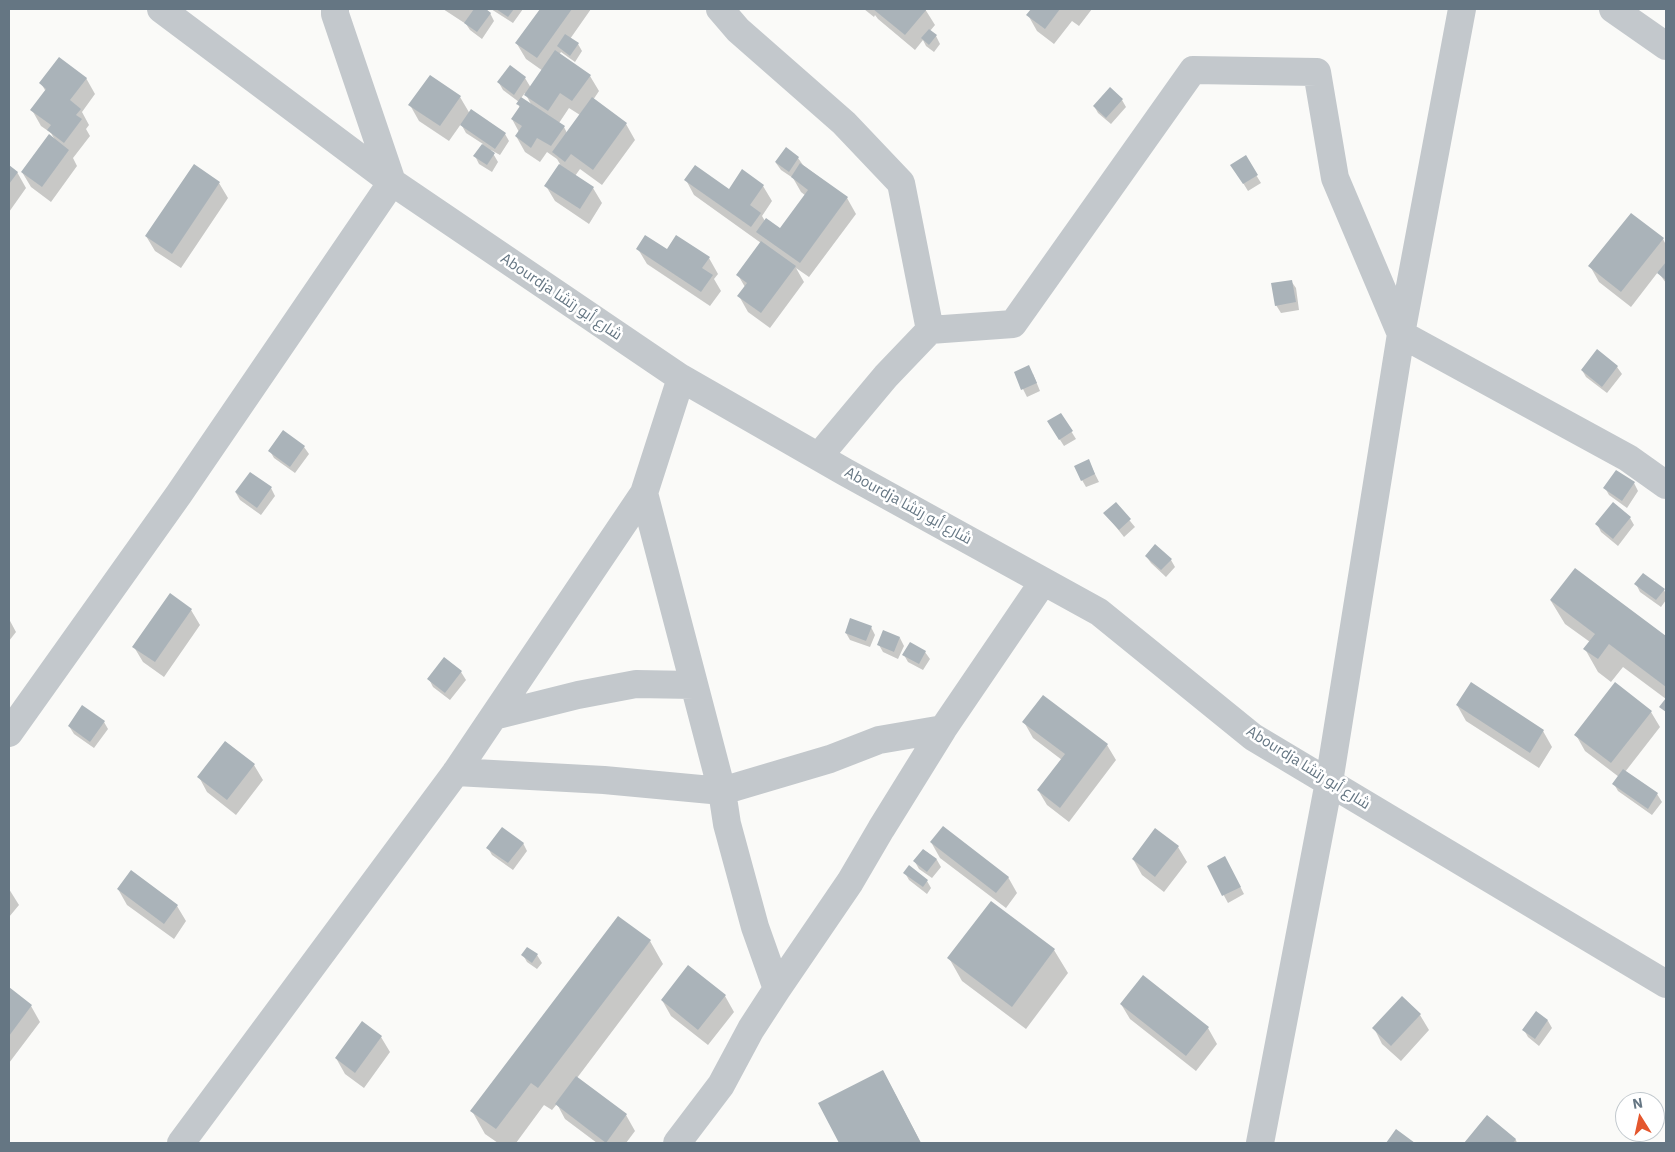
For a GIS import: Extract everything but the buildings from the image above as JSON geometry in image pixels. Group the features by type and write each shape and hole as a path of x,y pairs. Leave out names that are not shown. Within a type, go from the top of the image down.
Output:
{"street":[{"name":"Abourdja شارع أبو رتشا","path":"161,9 392,182 681,378 1099,612 1253,737 1666,984"},
{"path":"9,733 179,494 392,182 335,14 335,9"},
{"path":"720,9 738,30 844,123 901,183 930,330"},
{"path":"1260,1143 1329,782 1400,334 1462,9"},
{"path":"1613,9 1665,44"},
{"path":"818,456 886,376 930,330 1013,324 1193,70 1317,72 1335,178 1400,334 1628,458 1666,485"},
{"path":"181,1143 456,772 644,493 681,378"},
{"path":"644,493 722,791 727,824 755,927 777,989"},
{"path":"677,1143 722,1085 751,1029 850,882 943,729 1043,582"},
{"path":"494,716 578,695 636,684 694,684"},
{"path":"456,772 604,780 722,791 830,759 879,740 943,729"}]}
